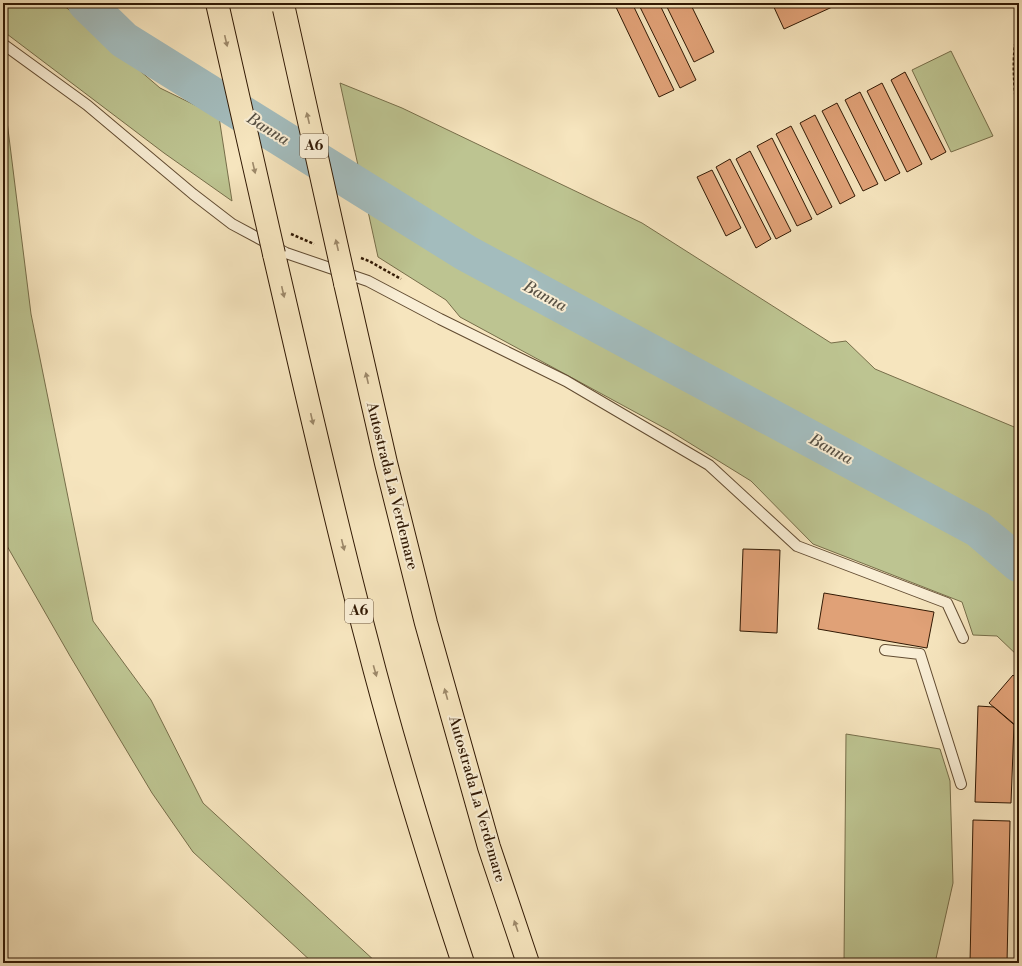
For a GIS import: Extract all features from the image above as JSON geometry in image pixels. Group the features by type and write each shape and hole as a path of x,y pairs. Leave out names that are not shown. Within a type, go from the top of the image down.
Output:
{"highway":[{"name":"A6","path":"217,3 322,460 367,643 429,859 463,963"},
{"name":"Autostrada La Verdemare","path":"283,6 386,463 426,623 489,847 528,963"}],"lane":[{"path":"3,44 86,106 232,224 286,253 368,280 566,381 709,466 797,546 947,603 963,638"},
{"path":"885,650 920,654 961,784"}],"path":[{"path":"1019,28 1016,38 1014,82 1019,131"}],"green space":[{"path":"3,3 61,3 160,88 219,117 232,201 164,153 3,31"},
{"path":"126,3 157,3 131,7"},
{"path":"951,51 993,136 951,152 912,70"},
{"path":"340,83 402,108 642,223 831,343 846,341 875,369 1019,429 1019,657 997,636 973,635 962,602 813,544 751,481 670,431 460,317 446,300 378,257"},
{"path":"3,89 31,314 93,621 151,700 203,803 377,963 313,963 193,852 152,793 70,656 7,546 3,516"},
{"path":"846,734 940,749 950,781 953,883 935,963 844,963"}],"building":[{"path":"614,3 632,3 674,90 659,97"},
{"path":"638,3 659,3 696,80 680,88"},
{"path":"665,3 690,3 714,52 694,62"},
{"path":"772,3 841,3 784,29"},
{"path":"905,72 946,152 931,160 891,80"},
{"path":"882,83 922,164 907,172 867,91"},
{"path":"860,92 900,173 885,181 845,100"},
{"path":"837,103 878,184 863,191 822,111"},
{"path":"815,115 855,196 840,204 800,123"},
{"path":"791,126 832,207 817,215 776,134"},
{"path":"772,138 812,219 797,226 757,146"},
{"path":"750,151 791,231 776,239 736,159"},
{"path":"730,159 771,239 756,248 716,167"},
{"path":"712,170 741,228 726,236 697,177"},
{"path":"743,549 780,550 777,633 740,631"},
{"path":"824,593 934,612 927,648 818,629"},
{"path":"1013,675 1019,681 1019,729 989,703"},
{"path":"978,706 994,707 1014,724 1011,803 975,802"},
{"path":"973,820 1010,821 1007,963 970,963"}],"waterway":[{"name":"Banna","path":"86,3 124,40 466,253 978,529 1019,564"}]}
